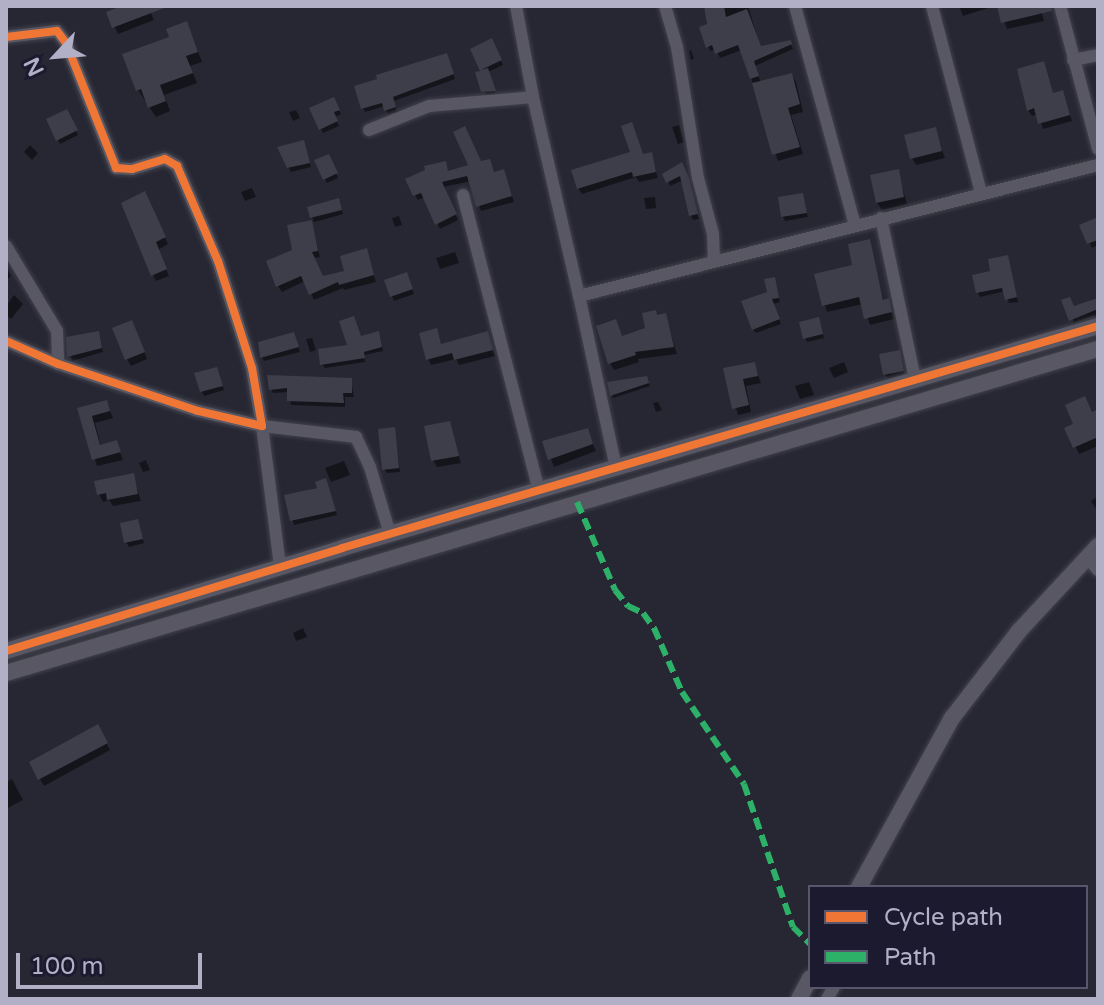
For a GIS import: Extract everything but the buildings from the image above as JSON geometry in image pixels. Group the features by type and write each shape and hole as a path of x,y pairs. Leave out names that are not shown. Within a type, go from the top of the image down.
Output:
{"street":[{"path":"516,6 533,97 616,468"},
{"path":"665,6 677,47 698,178 713,234 714,259"},
{"path":"795,6 855,225"},
{"path":"932,6 981,193"},
{"path":"1060,6 1098,149"},
{"path":"6,37 57,31 66,43 116,168 132,169 165,159 177,166 218,261 252,368 280,566"},
{"path":"1073,60 1098,55"},
{"path":"369,130 429,106 533,97"},
{"path":"579,296 714,259 1098,165"},
{"path":"463,195 539,490"},
{"path":"881,218 915,380"},
{"path":"6,246 57,331 58,364"},
{"path":"6,651 280,566 1098,326"},
{"path":"6,341 58,364 198,411 262,426 356,437 370,467 390,534"},
{"path":"6,673 350,568 1098,349"},
{"path":"342,548 350,568"},
{"path":"860,885 952,718 1019,631 1094,558"}],"marked path":[{"path":"577,502 615,590 628,606 643,613 654,628 682,692 744,784 793,927 808,942"}],"cycle path":[{"path":"6,37 57,31 66,43 116,168 132,169 165,159 177,166 218,261 252,368 262,426 198,411 58,364 6,341"},
{"path":"6,651 342,548 1098,326"}]}
